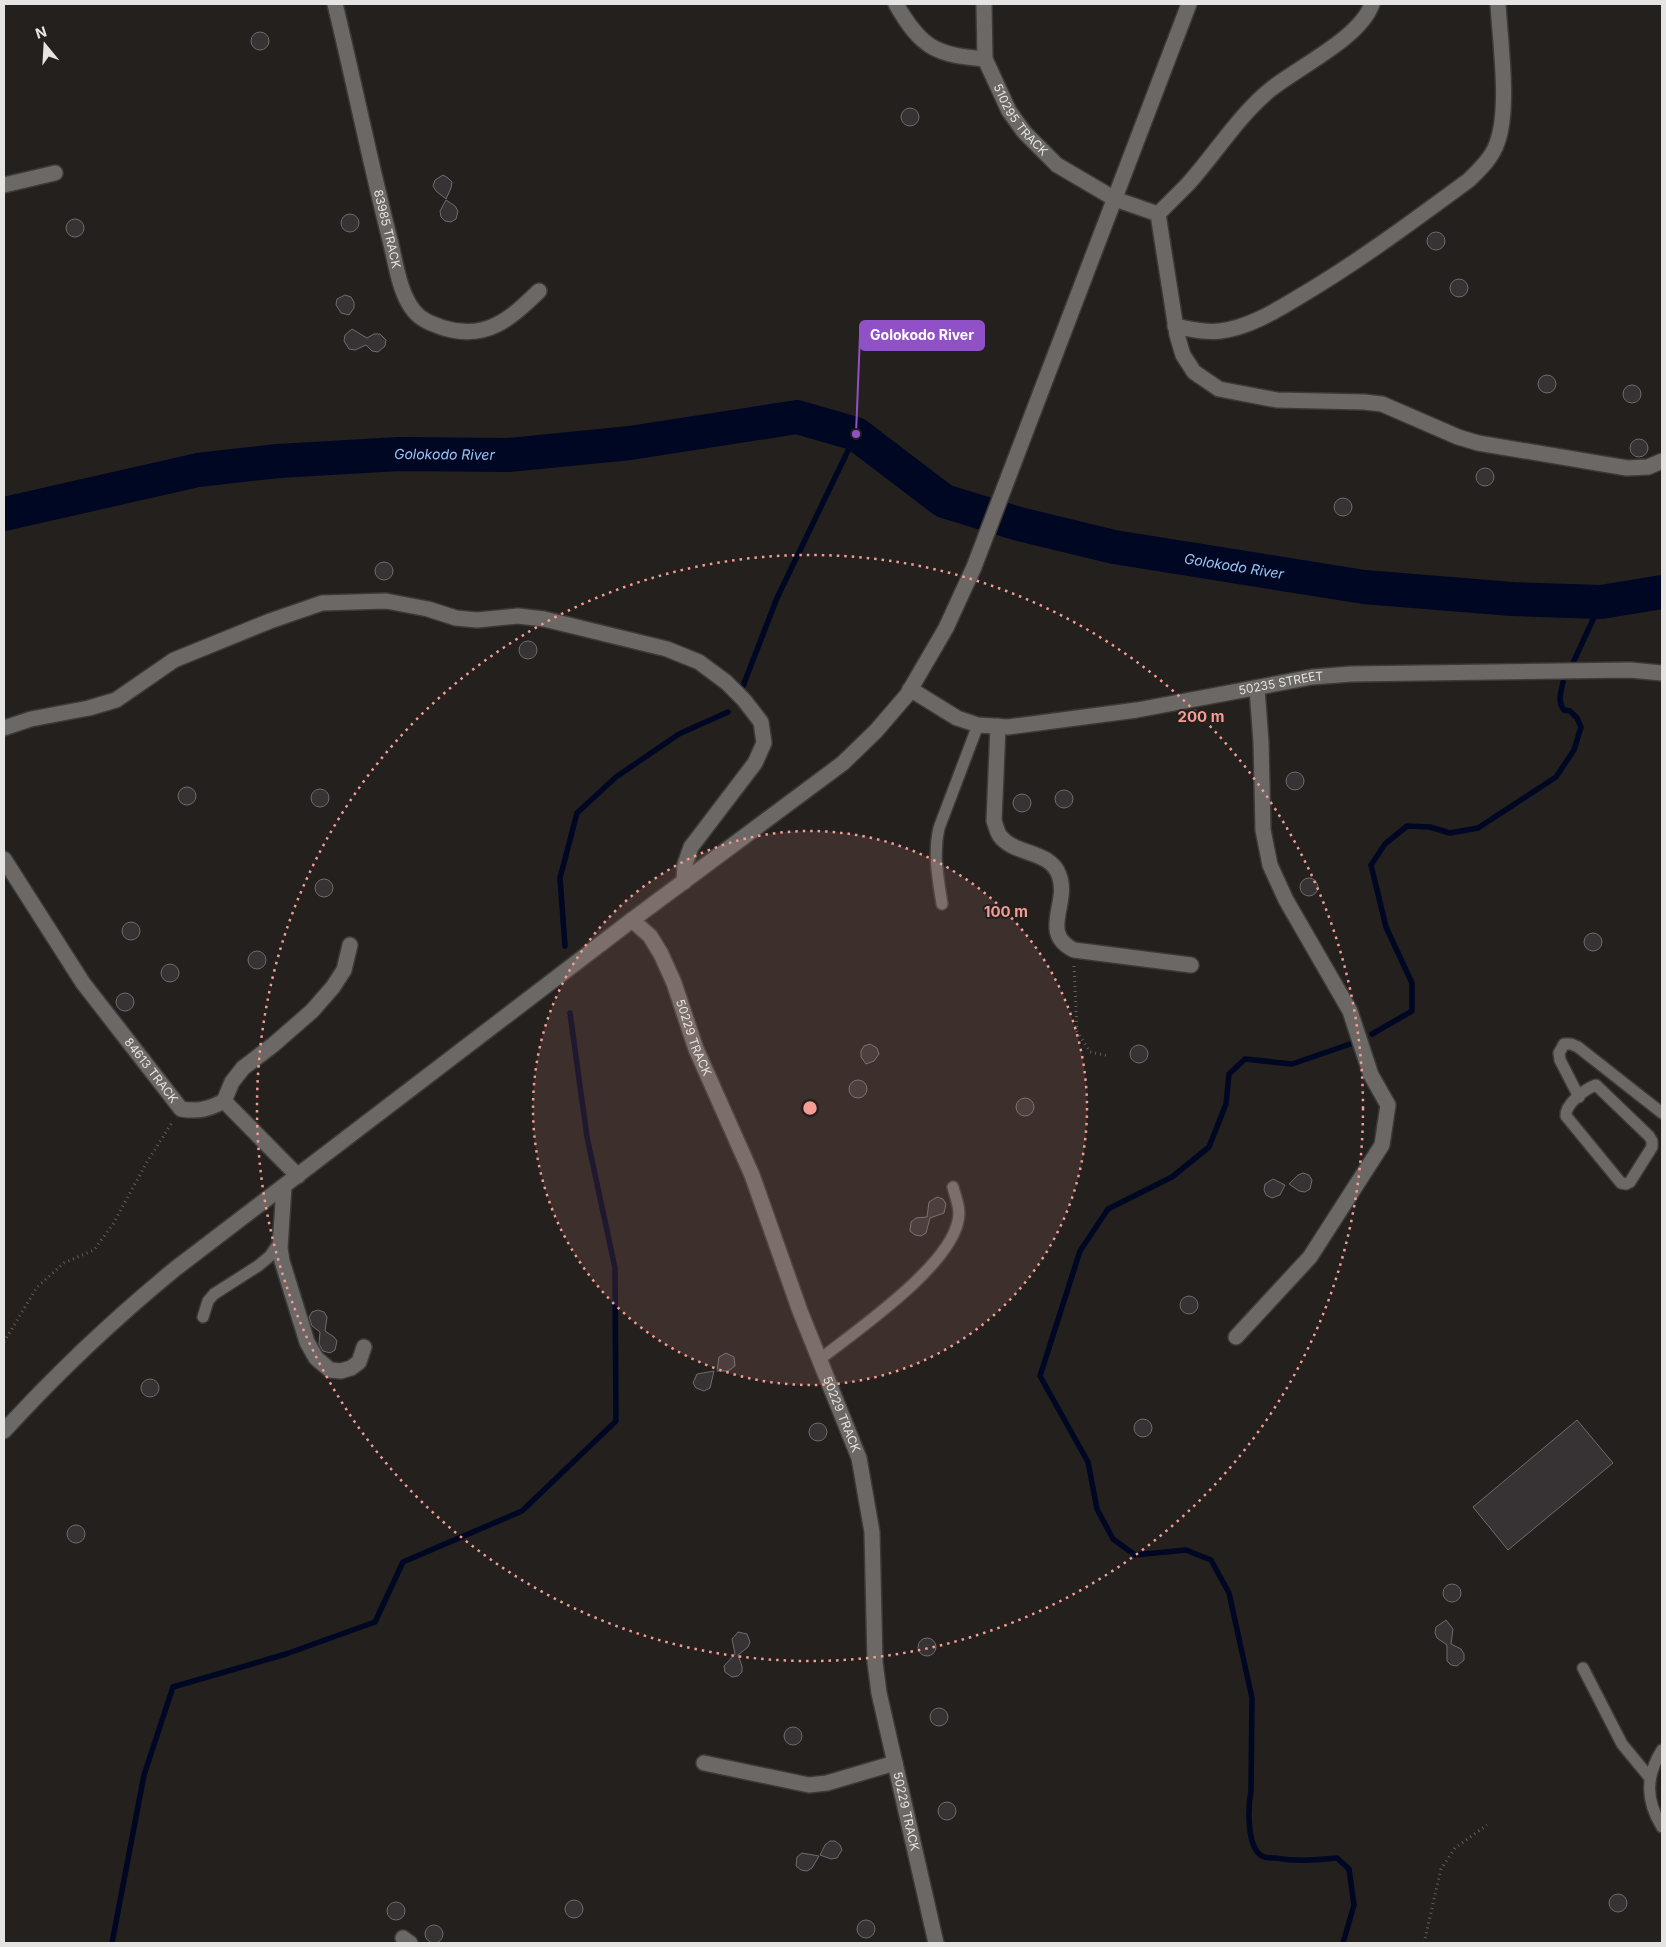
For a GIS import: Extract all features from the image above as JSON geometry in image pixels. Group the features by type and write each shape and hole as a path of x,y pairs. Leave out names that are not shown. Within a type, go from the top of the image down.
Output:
{"street":[{"name":"83985 TRACK","path":"335,4 388,233 403,290 414,311 428,323 448,329 469,331 489,329 514,316 539,290"},
{"path":"896,4 921,40 934,50 954,56 985,59"},
{"name":"510295 TRACK","path":"984,4 985,59 1008,111 1037,146 1057,165 1115,199 1158,214"},
{"path":"4,1431 79,1353 126,1309 175,1269 632,920 843,763 876,731 910,690 946,628 974,567 1189,4"},
{"path":"1372,4 1369,12 1358,27 1337,44 1277,85 1245,113 1187,184 1158,214 1175,326 1183,355 1194,372 1219,390 1278,400 1382,404 1458,437 1472,441 1587,462 1627,468 1648,467 1662,461"},
{"path":"1175,326 1207,332 1222,331 1240,326 1277,310 1339,274 1470,180 1487,162 1497,144 1502,123 1502,78 1498,4"},
{"path":"4,185 54,173"},
{"path":"4,728 31,719 89,708 116,700 174,660 270,621 322,603 386,601 428,609 456,618 477,620 518,616 544,619 667,648 699,662 726,682 744,700 761,722 764,742 755,763 691,847 685,864 684,882"},
{"name":"50235 STREET","path":"910,690 957,718 978,725 998,726 1036,724 1137,710 1312,677 1351,674 1621,670 1662,673"},
{"path":"1236,1337 1310,1258 1382,1145 1388,1105 1371,1075 1350,1011 1286,900 1270,864 1263,830 1261,742 1257,688"},
{"path":"998,726 994,821 1000,835 1009,844 1049,861 1059,872 1063,887 1056,926 1058,937 1064,945 1074,950 1192,965"},
{"name":"84613 TRACK","path":"4,859 83,983 181,1109"},
{"name":"50229 TRACK","path":"632,920 650,936 661,954 674,983 696,1049 752,1175 800,1311 859,1458 872,1532 875,1662 879,1693 936,1943"},
{"path":"181,1109 195,1112 209,1109 224,1101 232,1082 243,1068 312,1011 333,987 344,970 350,945"},
{"path":"224,1101 298,1176"},
{"path":"284,1186 280,1242 282,1261 307,1342 316,1358 330,1370 341,1371 351,1368 359,1362 364,1347"},
{"path":"704,1763 809,1785 827,1783 895,1763"}],"lane":[{"path":"942,904 937,872 936,841 939,828 978,725"},
{"path":"1579,1097 1558,1053 1564,1044 1578,1047 1662,1114"},
{"path":"1596,1085 1652,1141 1652,1147 1630,1182 1626,1184 1621,1183 1566,1116 1569,1106 1579,1097 1596,1085"},
{"path":"819,1360 883,1310 932,1267 950,1242 958,1221 959,1206 953,1187"},
{"path":"204,1317 208,1301 214,1294 258,1266 270,1256 280,1242"},
{"path":"1583,1668 1622,1744 1650,1778"},
{"path":"1662,1750 1650,1778 1649,1795 1653,1812 1662,1827"}],"path":[{"path":"1074,950 1077,1031 1090,1052 1109,1056"},
{"name":"84613 TRACK","path":"4,1342 38,1287 64,1263 94,1250 113,1224 147,1162 181,1109"},
{"path":"1424,1943 1441,1869 1455,1848 1487,1826"}],"building":[{"path":"256,32 264,32 269,37 267,48 256,50 251,45 251,37"},
{"path":"906,108 914,108 919,113 917,124 906,126 901,121 901,113"},
{"path":"443,175 452,182 446,199 433,186 435,180"},
{"path":"446,200 455,206 458,211 456,219 451,222 445,221 441,217 440,211"},
{"path":"346,214 354,214 359,219 357,230 346,232 341,227 341,219"},
{"path":"71,219 79,219 84,224 82,235 71,237 66,232 66,224"},
{"path":"1436,232 1444,237 1445,241 1440,249 1436,250 1428,245 1427,241 1432,233"},
{"path":"1455,279 1463,279 1468,284 1466,295 1455,297 1450,292 1450,284"},
{"path":"345,295 351,297 354,302 354,308 349,315 341,313 336,305 337,299"},
{"path":"352,329 367,338 374,334 380,334 386,340 385,346 378,352 372,351 366,345 355,350 349,349 344,341 345,335"},
{"path":"1543,375 1551,375 1556,380 1554,391 1543,393 1538,388 1538,380"},
{"path":"1628,385 1636,385 1641,390 1639,401 1628,403 1623,398 1623,390"},
{"path":"1639,439 1646,441 1648,448 1646,455 1639,457 1632,455 1630,448 1632,441"},
{"path":"1481,468 1489,468 1494,473 1492,484 1481,486 1476,481 1476,473"},
{"path":"1339,498 1347,498 1352,503 1350,514 1339,516 1334,511 1334,503"},
{"path":"380,562 388,562 393,567 391,578 380,580 375,575 375,567"},
{"path":"528,641 536,646 537,650 532,658 528,659 520,654 519,650 524,642"},
{"path":"1291,772 1299,772 1304,777 1302,788 1291,790 1286,785 1286,777"},
{"path":"183,787 191,787 196,792 194,803 183,805 178,800 178,792"},
{"path":"320,789 328,794 329,798 324,806 320,807 312,802 311,798 316,790"},
{"path":"1060,790 1068,790 1073,795 1071,806 1060,808 1055,803 1055,795"},
{"path":"1018,794 1026,794 1031,799 1029,810 1018,812 1013,807 1013,799"},
{"path":"1305,878 1313,878 1318,883 1316,894 1305,896 1300,891 1300,883"},
{"path":"320,879 328,879 333,884 331,895 320,897 315,892 315,884"},
{"path":"131,922 138,924 140,931 138,938 131,940 124,938 122,931 124,924"},
{"path":"1589,933 1597,933 1602,938 1600,949 1589,951 1584,946 1584,938"},
{"path":"253,951 261,951 266,956 264,967 253,969 248,964 248,956"},
{"path":"166,964 174,964 179,969 177,980 166,982 161,977 161,969"},
{"path":"121,993 129,993 134,998 132,1009 121,1011 116,1006 116,998"},
{"path":"870,1044 877,1048 879,1054 874,1061 866,1064 861,1057 861,1051 864,1046"},
{"path":"1139,1045 1147,1050 1148,1054 1143,1062 1139,1063 1131,1058 1130,1054 1135,1046"},
{"path":"854,1080 862,1080 867,1085 865,1096 854,1098 849,1093 849,1085"},
{"path":"1025,1098 1033,1103 1034,1107 1029,1115 1025,1116 1017,1111 1016,1107 1021,1099"},
{"path":"1303,1173 1309,1175 1312,1180 1310,1189 1305,1192 1299,1191 1289,1184 1298,1175"},
{"path":"1273,1179 1285,1185 1280,1195 1272,1198 1266,1195 1264,1190 1265,1184"},
{"path":"937,1197 943,1199 946,1204 944,1213 930,1218 926,1233 921,1236 915,1235 910,1231 911,1222 916,1218 927,1217 929,1202"},
{"path":"1185,1296 1193,1296 1198,1301 1196,1312 1185,1314 1180,1309 1180,1301"},
{"path":"318,1310 324,1312 327,1317 325,1331 337,1341 335,1350 330,1353 323,1351 319,1344 320,1332 312,1326 309,1317 312,1312"},
{"path":"726,1353 734,1357 735,1366 728,1371 717,1371 719,1357"},
{"path":"714,1371 710,1388 704,1391 696,1388 693,1383 697,1374"},
{"path":"146,1379 154,1379 159,1384 157,1395 146,1397 141,1392 141,1384"},
{"path":"1139,1419 1147,1419 1152,1424 1150,1435 1139,1437 1134,1432 1134,1424"},
{"path":"1577,1420 1613,1463 1508,1550 1473,1507"},
{"path":"814,1423 822,1423 827,1428 825,1439 814,1441 809,1436 809,1428"},
{"path":"76,1525 84,1530 85,1534 80,1542 76,1543 68,1538 67,1534 72,1526"},
{"path":"1448,1584 1456,1584 1461,1589 1459,1600 1448,1602 1443,1597 1443,1589"},
{"path":"1446,1620 1453,1629 1451,1644 1461,1649 1464,1654 1464,1660 1457,1666 1451,1665 1447,1661 1447,1645 1437,1638 1435,1633 1436,1627"},
{"path":"738,1632 747,1634 750,1642 748,1647 738,1655 742,1672 738,1676 732,1677 725,1672 724,1666 735,1654 732,1639"},
{"path":"927,1638 935,1643 936,1647 931,1655 927,1656 919,1651 918,1647 923,1639"},
{"path":"939,1708 946,1710 948,1717 946,1724 939,1726 932,1724 930,1717 932,1710"},
{"path":"789,1727 797,1727 802,1732 800,1743 789,1745 784,1740 784,1732"},
{"path":"943,1802 951,1802 956,1807 954,1818 943,1820 938,1815 938,1807"},
{"path":"830,1841 835,1841 840,1845 842,1850 837,1858 831,1859 820,1855 825,1845"},
{"path":"802,1853 819,1856 812,1868 807,1871 801,1870 796,1866 797,1857"},
{"path":"1618,1894 1626,1899 1627,1903 1622,1911 1618,1912 1610,1907 1609,1903 1614,1895"},
{"path":"574,1900 582,1905 583,1909 578,1917 574,1918 566,1913 565,1909 570,1901"},
{"path":"392,1902 400,1902 405,1907 403,1918 392,1920 387,1915 387,1907"},
{"path":"866,1920 874,1925 875,1929 870,1937 866,1938 858,1933 857,1929 862,1921"},
{"path":"430,1925 438,1925 443,1930 441,1941 430,1943 425,1938 425,1930"}],"waterway":[{"name":"Golokodo River","path":"4,514 198,470 278,461 399,454 508,455 630,443 797,417 856,434 944,501 1019,524 1114,547 1364,587 1512,599 1601,602 1662,592"},
{"path":"743,686 777,598 856,434"},
{"path":"1573,663 1601,602"},
{"path":"1372,1034 1412,1011 1412,983 1386,927 1371,865 1385,844 1407,826 1430,827 1450,833 1478,828 1556,777 1574,750 1581,727 1577,718 1570,711 1564,710 1562,707 1560,697 1563,682"},
{"path":"565,946 560,878 577,813 616,777 679,734 728,712"},
{"path":"112,1943 144,1775 173,1687 286,1654 375,1622 403,1562 522,1511 616,1421 615,1268 587,1137 570,1013"},
{"path":"1343,1943 1354,1905 1349,1869 1337,1858 1299,1860 1265,1857 1258,1853 1251,1837 1249,1807 1251,1791 1252,1698 1229,1593 1211,1560 1186,1550 1135,1555 1113,1539 1097,1509 1088,1462 1040,1376 1080,1251 1108,1209 1172,1177 1209,1147 1226,1104 1229,1074 1245,1059 1292,1064 1356,1042"}],"place":[{"name":"Golokodo River","path":"856,434"}]}
